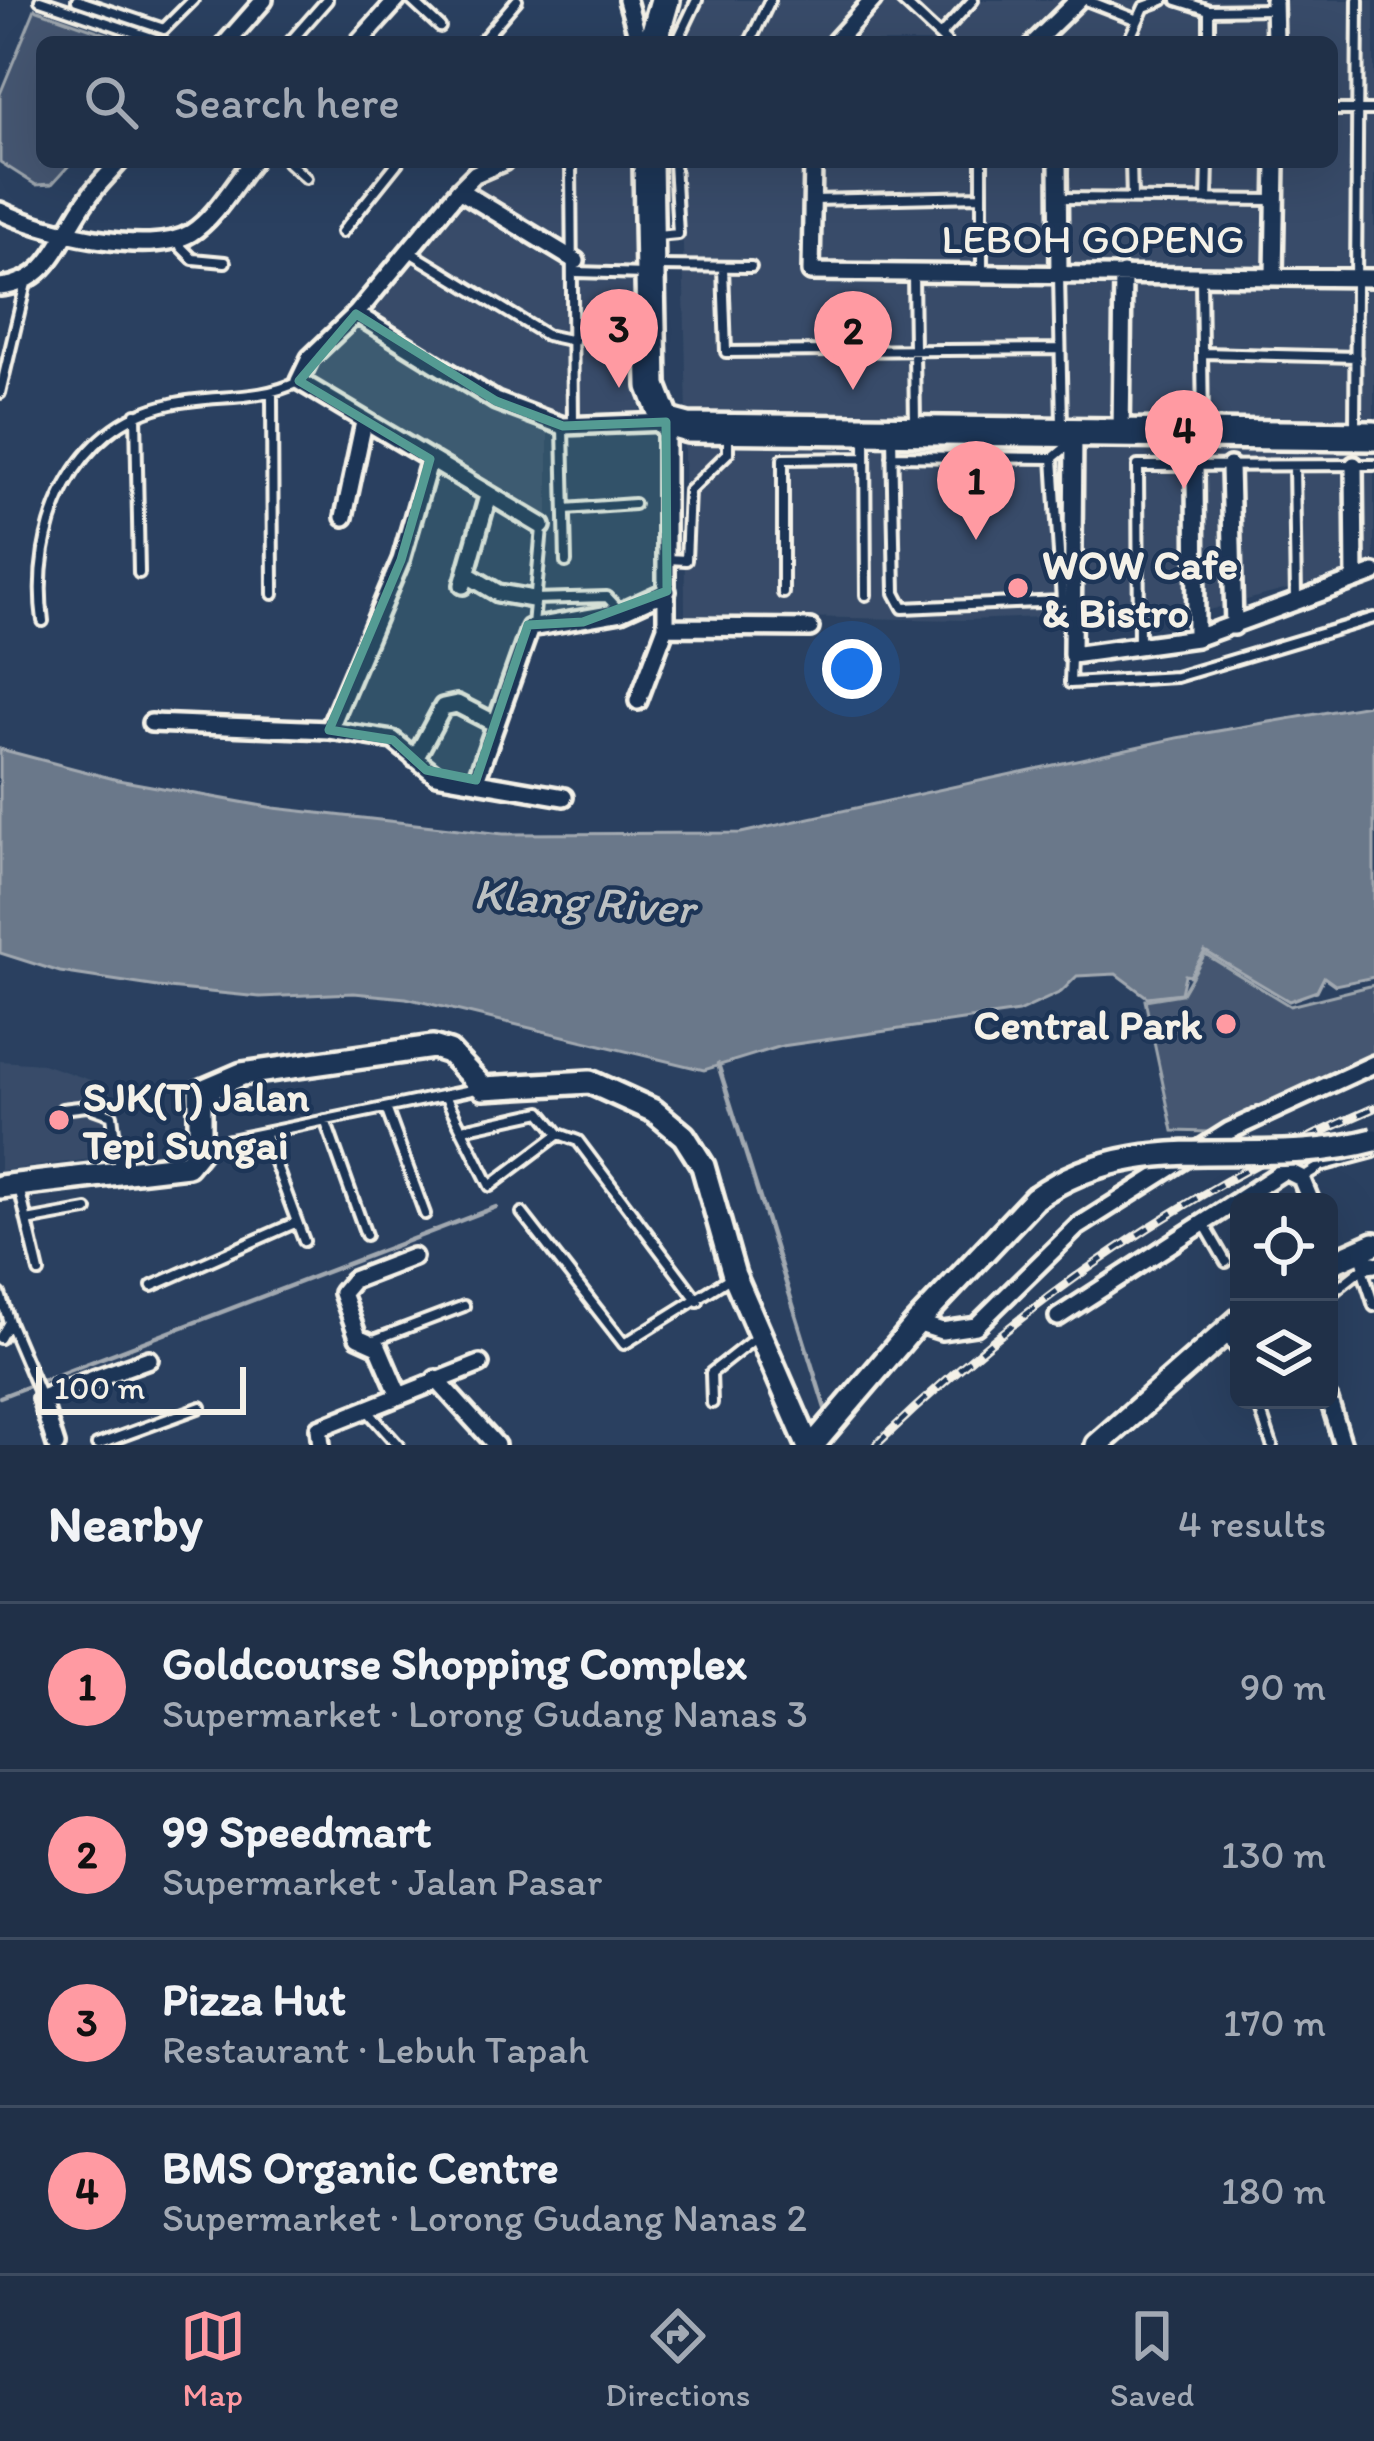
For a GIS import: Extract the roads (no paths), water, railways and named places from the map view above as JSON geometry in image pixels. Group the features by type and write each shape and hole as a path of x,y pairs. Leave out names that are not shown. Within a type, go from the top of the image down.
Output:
{"highway":[{"path":"655,36 665,0"},
{"path":"648,168 652,386 666,422 886,441 1365,436"}],"street":[{"path":"231,36 264,0"},
{"path":"365,36 398,0"},
{"path":"627,0 637,36"},
{"path":"840,36 872,0"},
{"path":"1041,36 1082,0"},
{"path":"1274,5 1275,36"},
{"path":"1055,22 1055,36"},
{"path":"0,287 26,283 45,269 86,199 114,168"},
{"path":"0,211 45,231 133,242 182,237 203,223 247,168"},
{"path":"485,168 459,190 356,314 310,358 299,381 542,526"},
{"path":"813,168 813,200"},
{"path":"1058,168 1059,274"},
{"path":"1274,275 1276,168"},
{"path":"459,190 576,267"},
{"name":"LEBOH GOPENG","path":"813,200 811,272 1366,278"},
{"path":"1121,435 1124,274"},
{"path":"356,314 496,400 568,425 666,422 666,627 638,701"},
{"path":"344,517 364,422"},
{"path":"1192,435 1196,638"},
{"path":"1066,441 1072,655 1196,638 1374,573"},
{"path":"329,730 401,560 430,459"},
{"path":"1354,465 1355,580"},
{"path":"1231,466 1234,626"},
{"path":"488,496 464,579 498,593 533,599"},
{"path":"476,780 533,625 583,622 621,612 667,591"},
{"path":"666,627 810,628"},
{"path":"415,759 443,707 457,704 496,724"},
{"path":"152,723 329,730 393,740 436,775 564,797"},
{"path":"9,1186 194,1160 200,1149 200,1092 242,1074 433,1047 449,1052 483,1088 590,1082 654,1111 685,1136 703,1166 734,1275 815,1441 916,1323 1035,1198 1083,1168 1127,1156 1290,1154 1374,1140"},
{"path":"916,1323 942,1331 976,1326 1077,1227 1229,1132 1374,1064"},
{"path":"1058,1317 1285,1170 1301,1178 1307,1193"},
{"path":"399,1395 372,1340 358,1336 342,1293 344,1285 413,1257"},
{"path":"1338,1263 1368,1258"},
{"path":"1097,1445 1230,1327"},
{"path":"56,1445 40,1394 149,1359"},
{"path":"320,1436 366,1408 480,1364"},
{"path":"436,1379 496,1445"},
{"path":"1332,1409 1343,1445"}],"lane":[{"path":"40,0 146,36"},
{"path":"77,0 164,29 193,0"},
{"path":"295,36 327,0"},
{"path":"411,0 440,27"},
{"path":"486,36 517,0"},
{"path":"680,36 697,0"},
{"path":"753,36 770,0"},
{"path":"902,0 940,36"},
{"path":"945,36 973,0"},
{"path":"1082,0 1136,19"},
{"path":"1130,36 1144,8 1163,0"},
{"path":"1177,0 1209,10 1274,5"},
{"path":"1358,0 1366,278 1356,357 1365,436"},
{"path":"1209,10 1209,36"},
{"path":"1338,110 1374,110"},
{"path":"295,168 306,178"},
{"path":"342,232 393,168"},
{"path":"566,562 576,267 571,168"},
{"path":"650,236 678,234 674,168"},
{"path":"982,168 982,273"},
{"path":"1131,168 1132,199"},
{"path":"1207,200 1208,168"},
{"path":"813,200 981,196"},
{"path":"1059,198 1276,200"},
{"path":"182,237 181,247 193,259 225,262"},
{"path":"408,252 546,335 575,341"},
{"path":"576,267 751,268"},
{"path":"723,268 726,352 1060,350"},
{"path":"866,595 886,441 913,349 913,273"},
{"path":"886,441 896,593 903,608 1062,601 1055,469 1066,441 1059,274"},
{"path":"1192,435 1204,353 1201,274"},
{"path":"0,394 26,283"},
{"path":"1204,353 1356,357"},
{"path":"43,621 37,577 64,487 100,435 136,413 175,403 272,395 299,381"},
{"path":"272,395 272,594"},
{"path":"136,413 139,573"},
{"path":"667,559 686,560 689,491 728,453 728,429"},
{"path":"783,593 783,459 886,441 1036,454 1066,441"},
{"path":"1036,454 1055,469"},
{"path":"1139,649 1138,466 1374,465"},
{"path":"1294,466 1296,600"},
{"path":"566,509 634,504"},
{"path":"533,625 542,526"},
{"path":"533,599 608,597 621,612"},
{"path":"1072,655 1067,665 1070,683 1176,677 1374,618"},
{"path":"225,1141 483,1088"},
{"path":"446,1098 490,1186 559,1133"},
{"path":"62,1109 87,1106 112,1115 119,1173"},
{"path":"386,1108 425,1214"},
{"path":"463,1129 541,1112 559,1133 578,1141 698,1301"},
{"path":"325,1120 366,1235"},
{"path":"265,1133 304,1240"},
{"path":"1301,1178 1321,1166 1374,1152"},
{"path":"9,1186 27,1221 39,1272"},
{"path":"27,1221 87,1210"},
{"path":"522,1213 624,1344 734,1275"},
{"path":"1202,1221 1226,1262"},
{"path":"152,1286 297,1222"},
{"path":"1338,1286 1368,1258"},
{"path":"1368,1258 1374,1306"},
{"path":"0,1294 40,1394"},
{"path":"372,1340 464,1306"},
{"path":"0,1338 9,1322"},
{"path":"712,1403 711,1373 720,1361 761,1335"},
{"path":"97,1445 201,1407"},
{"path":"366,1408 398,1445"},
{"path":"1260,1409 1272,1445"}],"water":[{"name":"Klang River","path":"1374,704 1374,977 1335,985 1324,977 1317,991 1289,1001 1205,951 1190,976 1185,975 1181,993 1147,997 1116,974 1077,976 1061,992 1018,1012 782,1046 704,1070 406,998 354,993 260,997 158,987 60,972 0,953 0,749 118,780 274,808 503,834 741,833 1177,738"}],"waterway":[{"path":"718,1064 825,1408"},
{"path":"0,1397 496,1207"}],"railway":[{"path":"876,1445 989,1344 1110,1254 1238,1175 1374,1108"}],"place":[{"name":"Pizza Hut","path":"619,388"},
{"name":"99 Speedmart","path":"853,390"},
{"name":"BMS Organic Centre","path":"1184,489"},
{"name":"Goldcourse Shopping Complex","path":"976,540"},
{"name":"WOW Cafe & Bistro","path":"1018,588"},
{"name":"Central Park","path":"1226,1024"},
{"name":"SJK(T) Jalan Tepi Sungai","path":"59,1120"}]}
